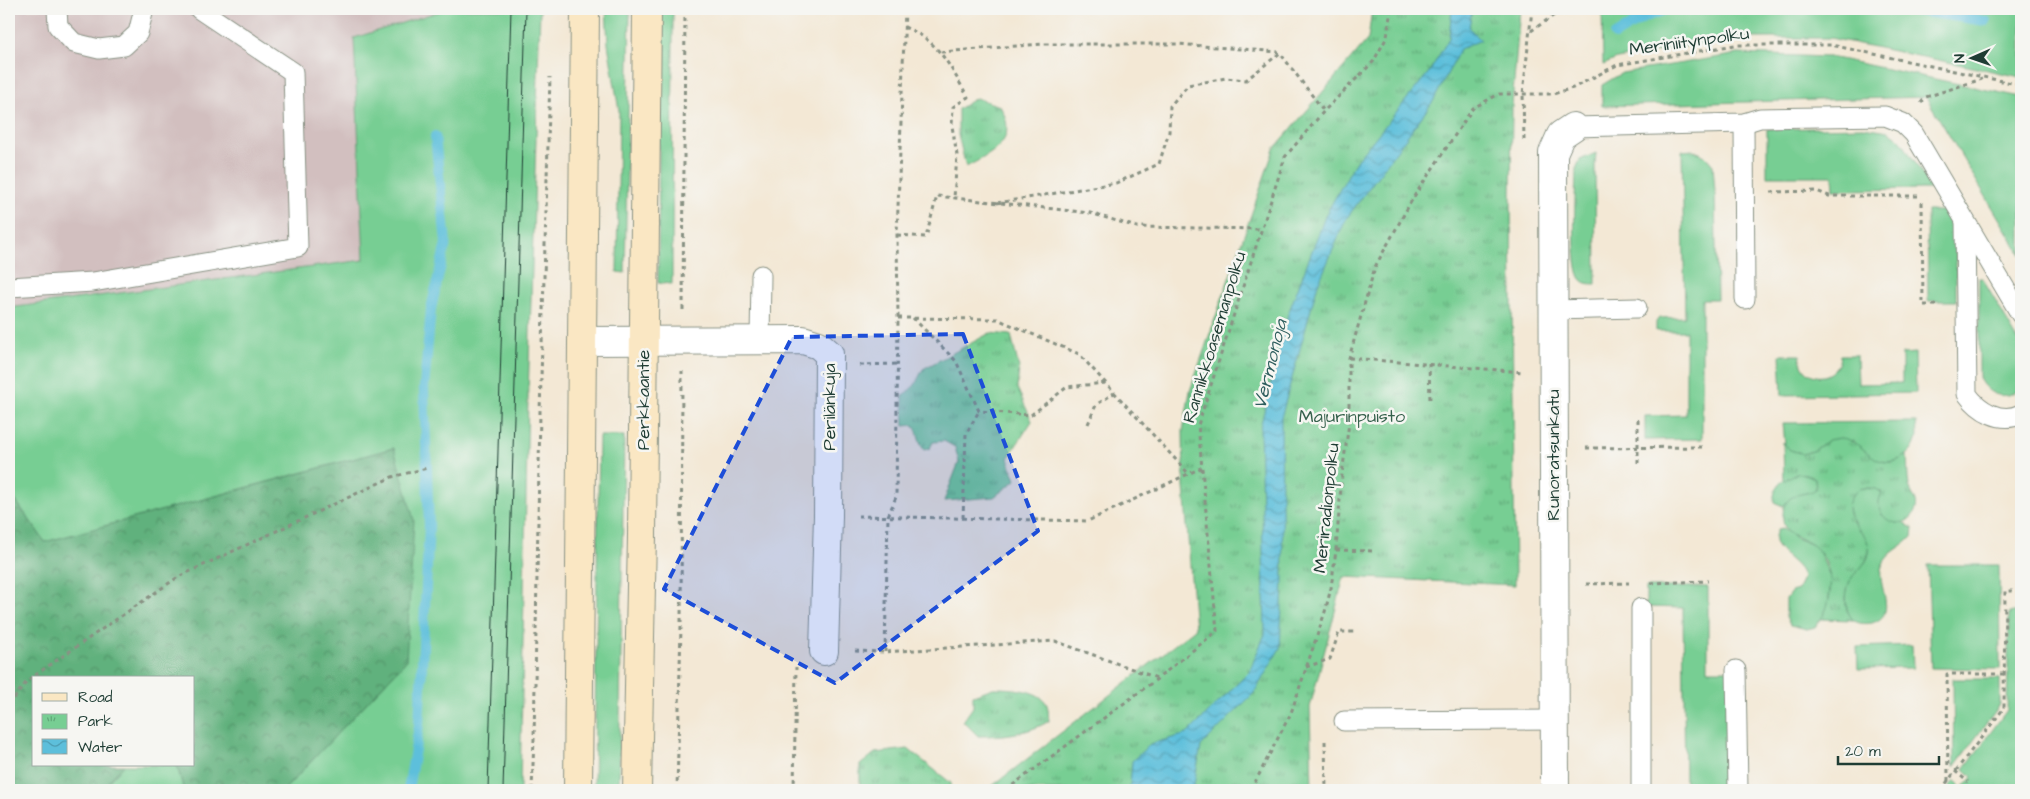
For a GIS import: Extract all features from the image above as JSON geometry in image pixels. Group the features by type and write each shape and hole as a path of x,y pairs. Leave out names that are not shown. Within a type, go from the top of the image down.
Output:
{"main road":[{"path":"578,790 585,9"},
{"name":"Perkkaantie","path":"637,790 642,535 647,9"}],"street":[{"name":"Runoratsunkatu","path":"1555,790 1553,153 1561,136 1572,127"},
{"name":"Perilänkuja","path":"583,341 803,340 819,345 829,354 828,516 824,651"}],"lane":[{"path":"57,9 58,26 74,43 99,49 124,46 138,33 144,9"},
{"path":"9,287 93,282 298,247 293,72 199,9"},
{"path":"1572,127 1744,124 1760,118 1885,116 1903,123 1914,134 2021,315"},
{"path":"1744,124 1745,299"},
{"path":"1965,220 1967,394 1975,406 1993,415 2013,418 2021,414"},
{"path":"760,340 761,275"},
{"path":"1553,310 1637,308"},
{"path":"1641,608 1641,790"},
{"path":"1736,670 1738,790"},
{"path":"1344,720 1555,720"}],"path":[{"path":"677,790 681,626 685,9"},
{"path":"884,652 888,516 896,497 897,235 905,9"},
{"name":"Rannikkoasemanpolku","path":"1006,790 1157,679 1217,631 1198,425 1285,157 1324,111 1373,62 1387,37 1391,9"},
{"path":"1523,94 1532,9"},
{"path":"1530,31 1563,9"},
{"path":"904,27 920,33 941,52 968,97 953,106 952,126 957,155 954,198"},
{"path":"941,52 1043,44 1176,44 1280,52 1324,111"},
{"name":"Meriniitynpolku","path":"1573,88 1617,65 1735,45 1831,45 2021,85"},
{"path":"997,203 1116,183 1159,164 1169,132 1170,106 1188,85 1226,78 1246,80 1280,52"},
{"path":"532,790 540,412 551,68"},
{"path":"1903,123 1926,97 1983,78"},
{"name":"Meriradionpolku","path":"1251,790 1291,712 1326,612 1332,588 1342,474 1349,423 1350,358 1375,267 1413,198 1473,108 1499,94 1553,94 1573,88"},
{"path":"1744,201 1766,201 1770,192 1817,191 1829,196 1922,196 1923,305 1966,305"},
{"path":"897,235 926,237 937,196 1090,213 1137,227 1262,228"},
{"path":"898,318 998,319 1079,354 1188,473"},
{"path":"912,318 956,362 979,411"},
{"path":"1350,358 1526,372"},
{"path":"1429,363 1430,401"},
{"path":"682,377 688,373"},
{"path":"979,411 1031,415 1067,387 1106,383"},
{"path":"1088,424 1096,405 1114,393"},
{"path":"963,518 966,434 979,411"},
{"path":"1638,416 1638,463"},
{"path":"1582,448 1703,447"},
{"path":"828,516 1088,521 1203,467"},
{"path":"34,676 178,578 392,477 427,468"},
{"path":"1336,550 1374,551"},
{"path":"1941,790 2004,708 2005,591 2021,591"},
{"path":"1306,668 1330,659 1339,632 1354,632"},
{"path":"794,790 797,652 884,652 1055,641 1157,679"},
{"path":"1948,782 1947,674 2004,674"},
{"path":"9,705 32,677"},
{"path":"1326,790 1325,721 1344,720"},
{"path":"1955,771 1968,782"}],"highlighted area":[{"path":"963,334 1038,531 835,683 664,589 792,337"}],"shaded area":[{"path":"9,9 447,10 354,39 364,260 9,308"}],"green space":[{"path":"447,9 540,9 528,397 520,790 284,790 406,661 393,448 45,542 9,491 9,308 364,260 354,38"},
{"path":"606,9 630,9 625,273 617,272 619,111 608,44"},
{"path":"660,9 673,9 672,284 658,283"},
{"name":"Majurinpuisto","path":"1372,9 1520,9 1512,106 1511,202 1515,585 1344,577 1310,707 1312,790 987,790 1195,629 1184,487 1183,431 1190,391 1274,149 1368,39"},
{"path":"1602,9 2021,9 2021,77 1830,38 1732,38 1617,59 1603,65"},
{"path":"1738,54 1830,57 2021,97 2021,255 1926,97 1602,106 1602,85 1622,73"},
{"path":"976,98 1000,106 1007,128 1005,137 994,151 966,167 958,135 958,109"},
{"path":"1863,127 1889,131 1900,139 1932,189 1834,190 1833,176 1767,176 1767,129"},
{"path":"1694,150 1705,156 1713,165 1715,192 1717,299 1702,299 1702,439 1645,440 1645,416 1686,415 1686,331 1656,331 1656,322 1659,318 1685,317 1682,151"},
{"path":"1596,153 1596,284 1589,284 1582,280 1578,273 1576,261 1576,169 1580,160"},
{"path":"1927,211 1944,211 1956,230 1956,301 1928,301"},
{"path":"1979,278 1982,278 2021,345 2021,387 2016,392 2010,394 1998,395 1992,393 1979,378"},
{"path":"990,333 1011,335 1019,368 1017,388 1032,421 1008,458 1016,480 994,497 944,501 959,462 955,447 944,441 933,442 930,448 924,450 914,425 904,426 903,396 915,385 923,369"},
{"path":"1915,353 1916,393 1782,395 1780,355 1800,355 1802,364 1807,371 1813,375 1820,376 1827,375 1833,371 1838,364 1840,355 1857,355 1858,384 1902,383 1902,354"},
{"path":"1916,422 1917,437 1910,452 1900,459 1887,462 1875,459 1854,441 1828,440 1815,450 1803,454 1790,450 1785,445 1783,423"},
{"path":"599,436 624,436 619,790 594,790"},
{"path":"1840,438 1857,444 1879,460 1887,462 1896,461 1907,455 1909,486 1916,503 1913,515 1901,523 1888,520 1883,515 1879,501 1882,493 1878,490 1865,488 1856,491 1852,496 1849,505 1851,519 1865,537 1869,551 1865,562 1853,576 1848,587 1846,606 1853,620 1821,619 1830,593 1827,566 1814,546 1787,530 1783,518 1784,507 1789,499 1816,489 1815,478 1807,474 1795,474 1784,481 1783,442 1790,450 1803,454 1815,450 1828,440"},
{"path":"394,448 414,520 406,661 284,790 185,790 177,766 195,766 195,676 32,676 32,766 123,766 100,790 9,790 9,491 45,542"},
{"path":"1802,473 1815,478 1816,489 1811,493 1796,497 1783,506 1774,502 1775,491 1778,486 1786,478"},
{"path":"1860,488 1877,489 1882,493 1879,503 1881,514 1896,523 1902,523 1913,528 1912,537 1891,553 1882,566 1881,581 1886,606 1880,619 1867,624 1853,620 1846,605 1850,581 1869,556 1867,544 1849,512 1848,504 1851,496"},
{"path":"1783,528 1796,538 1813,545 1819,551 1831,579 1828,606 1815,627 1807,629 1790,625 1786,617 1786,599 1791,592 1798,590 1803,577 1800,570 1775,543 1778,529"},
{"path":"1928,565 1999,565 2000,669 1931,668"},
{"path":"1646,587 1708,587 1708,670 1729,670 1730,790 1685,790 1683,608 1646,607"},
{"path":"2009,612 2021,612 2021,790 1947,790 1954,780 1963,788 1972,777 1964,769 2007,710"},
{"path":"1912,645 1913,668 1858,669 1857,647"},
{"path":"1953,679 2000,679 2000,705 1954,767"},
{"path":"993,688 1023,690 1038,696 1047,705 1049,721 1032,729 1015,733 978,736 963,721 973,707 973,695"},
{"path":"908,749 951,783 951,790 860,790 860,765 875,753"},
{"path":"123,766 177,766 185,790 100,790"}],"water":[{"path":"1452,9 1472,9 1469,28 1481,40 1460,49 1434,100 1346,219 1317,287 1281,418 1283,583 1280,648 1254,693 1201,746 1193,790 1126,790 1130,785 1132,761 1150,744 1187,734 1249,672 1265,634 1260,428 1288,314 1326,214 1356,161 1430,71 1449,38"}],"waterway":[{"path":"1615,35 1645,17 1668,9"},
{"path":"1903,9 1986,21"},
{"path":"408,790 419,726 429,526 424,388 431,309 446,243 435,136"}],"tram line":[{"path":"488,790 511,9"},
{"path":"503,790 526,9"}],"water label":[{"name":"Vermonoja","path":"1269,364"}]}
